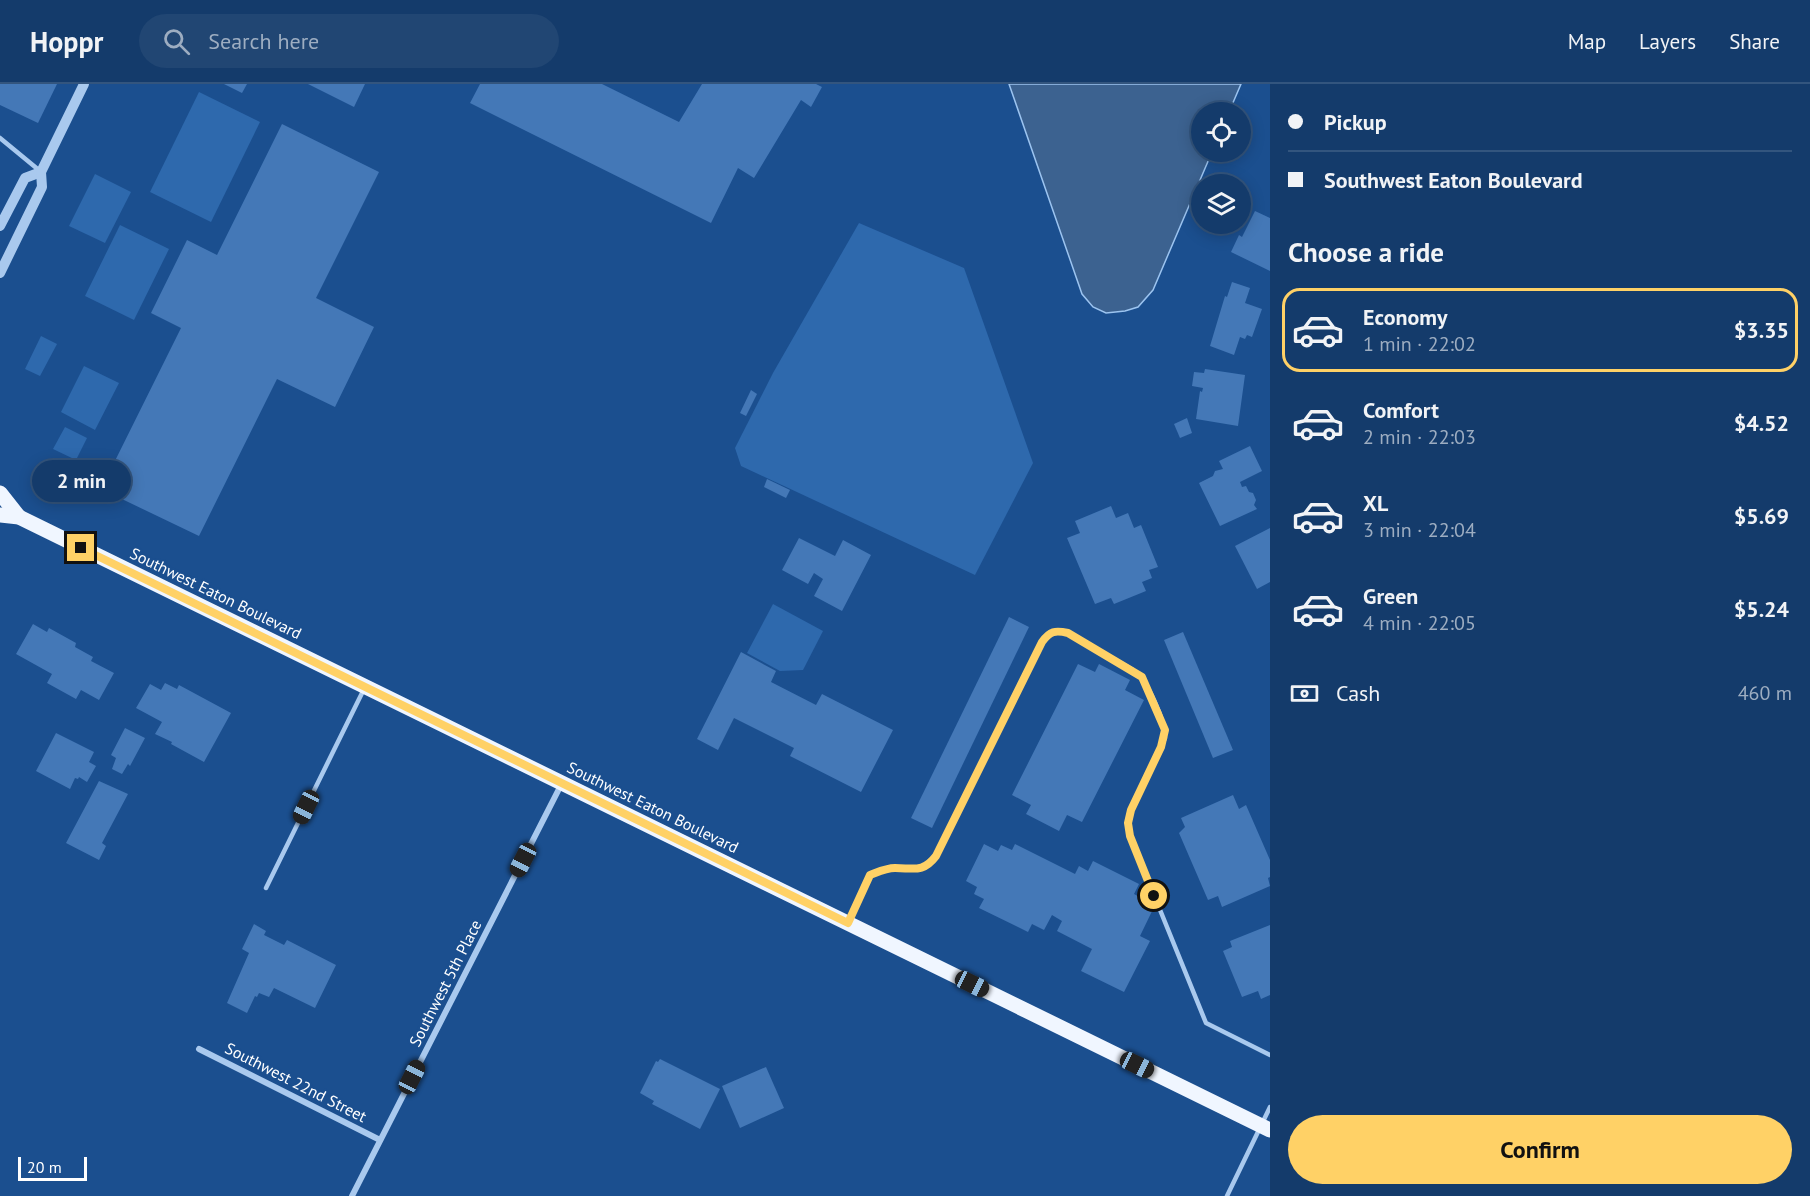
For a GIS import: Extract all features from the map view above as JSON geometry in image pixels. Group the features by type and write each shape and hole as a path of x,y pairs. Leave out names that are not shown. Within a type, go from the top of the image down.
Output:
{"main road":[{"name":"Southwest Eaton Boulevard","path":"0,493 19,517"},
{"name":"Southwest Eaton Boulevard","path":"0,515 19,517 1265,1128"}],"street":[{"path":"0,273 42,188 41,172 84,84"},
{"path":"0,226 26,178 41,172"},
{"name":"Southwest 5th Place","path":"352,1196 562,783"},
{"name":"Southwest 22nd Street","path":"200,1049 381,1140"}],"lane":[{"path":"0,138 41,172"},
{"path":"848,923 870,875 893,868 920,869 936,856 1042,642 1048,633 1057,631 1068,633 1133,670 1142,677 1147,685 1165,730 1165,738 1131,810 1128,823 1130,836 1206,1023 1270,1055"},
{"path":"266,888 365,686"},
{"path":"1227,1196 1265,1128 1270,1107"}],"shaded area":[{"path":"1009,84 1241,84 1233,102 1191,102 1191,162 1208,162 1203,174 1191,174 1191,201 1153,290 1138,307 1106,313 1093,307 1082,294"},
{"path":"199,92 260,122 211,222 150,192"},
{"path":"95,174 131,192 105,243 69,226"},
{"path":"859,223 964,268 1033,463 975,575 741,466 735,448 773,373"},
{"path":"120,225 169,249 134,320 85,296"},
{"path":"41,336 57,344 40,376 25,369"},
{"path":"84,366 119,383 95,430 61,412"},
{"path":"65,427 87,438 76,460 53,449"},
{"path":"773,604 823,631 803,670 780,671 747,653"}],"building":[{"path":"0,84 57,84 38,123 0,105"},
{"path":"224,84 247,84 242,93"},
{"path":"308,84 365,84 354,107"},
{"path":"480,84 602,84 679,122 702,84 816,84 822,87 811,107 801,100 754,178 738,168 711,223 470,103"},
{"path":"282,124 379,172 316,298 374,327 335,407 277,379 199,536 101,489 181,328 151,313 187,240 217,255"},
{"path":"1255,211 1270,218 1270,271 1231,252 1239,235 1242,237 1244,234 1251,234 1251,219"},
{"path":"1232,282 1250,288 1245,303 1262,309 1252,337 1247,335 1245,339 1240,337 1234,355 1210,346 1225,296 1227,297"},
{"path":"1205,369 1245,375 1238,426 1196,419 1200,391 1202,392 1203,388 1192,386 1194,372 1204,373"},
{"path":"751,390 757,394 746,416 740,413"},
{"path":"1187,418 1192,433 1180,438 1174,424"},
{"path":"1250,446 1262,471 1240,482 1242,487 1246,486 1249,492 1253,493 1256,500 1254,505 1257,509 1220,526 1199,483 1213,476 1215,471 1223,469 1219,461"},
{"path":"767,479 790,490 786,498 764,487"},
{"path":"1111,506 1116,518 1128,513 1134,528 1141,525 1158,567 1149,570 1152,578 1142,582 1146,591 1114,604 1111,598 1095,604 1067,538 1080,533 1075,521"},
{"path":"1270,528 1270,582 1257,589 1235,546"},
{"path":"799,538 835,556 843,540 871,555 842,611 814,596 823,579 814,573 808,584 782,570"},
{"path":"1009,617 1029,627 932,828 911,818"},
{"path":"33,624 47,632 49,628 76,643 75,647 93,657 91,661 114,673 99,700 81,690 76,699 47,683 52,674 16,654"},
{"path":"1183,632 1233,750 1213,758 1164,640"},
{"path":"741,652 776,671 771,682 816,705 822,694 893,730 861,792 790,756 794,748 734,718 718,750 697,739"},
{"path":"1078,664 1095,672 1099,664 1130,680 1125,690 1144,700 1082,822 1067,815 1059,831 1026,814 1031,805 1012,795"},
{"path":"165,683 177,689 179,685 231,713 204,762 155,734 162,722 136,708 150,684 161,690"},
{"path":"125,728 145,738 130,766 128,764 122,774 112,769 116,758 111,755"},
{"path":"56,733 94,752 89,762 96,766 87,782 79,777 75,778 70,789 36,771"},
{"path":"99,781 128,794 102,843 106,846 99,860 66,843"},
{"path":"1233,795 1239,809 1246,805 1270,860 1270,877 1268,878 1270,886 1222,907 1218,896 1208,900 1179,833 1185,827 1181,818"},
{"path":"984,844 998,851 1001,845 1012,850 1015,844 1075,874 1079,866 1088,871 1093,861 1139,884 1134,894 1155,905 1140,936 1150,941 1124,992 1081,971 1092,949 1057,931 1062,921 1052,915 1044,930 1032,924 1028,932 979,908 984,899 974,894 977,887 966,881"},
{"path":"254,924 266,931 264,935 284,945 287,940 336,965 315,1008 274,988 269,997 259,993 257,997 255,996 247,1013 227,1003 249,953 242,949"},
{"path":"1270,925 1270,995 1261,999 1258,991 1242,997 1223,951 1232,947 1230,941"},
{"path":"660,1059 720,1089 700,1129 652,1104 654,1101 640,1093 656,1061"},
{"path":"766,1067 784,1108 740,1128 722,1086"}],"route":[{"path":"81,548 848,923 870,875 893,868 920,869 936,856 1042,642 1048,633 1057,631 1068,633 1142,677 1165,730 1165,738 1131,810 1128,823 1130,836 1154,896"}]}
